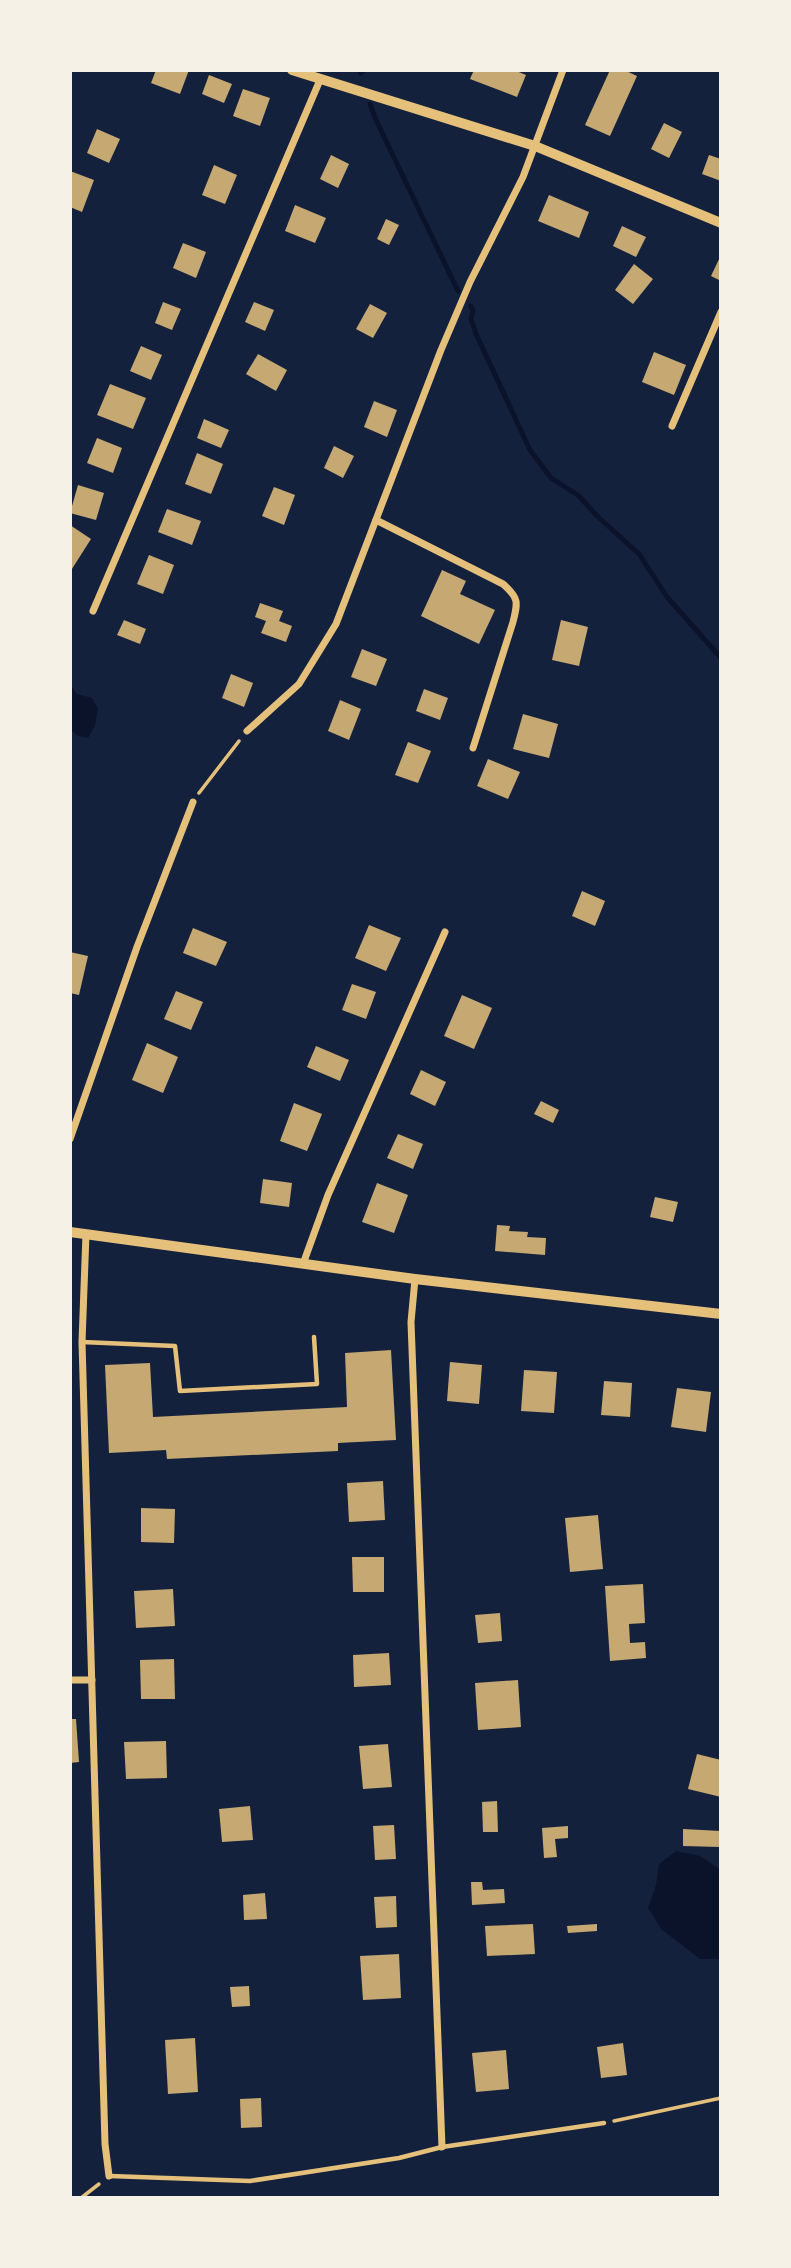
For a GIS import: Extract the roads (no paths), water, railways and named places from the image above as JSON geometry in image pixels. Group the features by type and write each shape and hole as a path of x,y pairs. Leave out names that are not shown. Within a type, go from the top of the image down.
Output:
{"street":[{"path":"292,70 535,146 721,223"},
{"path":"247,731 299,684 344,608 414,418 470,282 506,214 564,70"},
{"path":"93,611 320,80"},
{"path":"671,426 721,312"},
{"path":"376,520 503,584 513,593 517,604 513,622 473,748"},
{"path":"70,1139 137,947 192,802"},
{"path":"303,1264 328,1195 445,932"},
{"path":"70,1232 415,1279 721,1314"},
{"path":"86,1234 82,1342 105,2144 109,2176"},
{"path":"415,1279 411,1322 442,2147"},
{"path":"70,1679 92,1680"}],"lane":[{"path":"82,1342 175,1346 180,1391 317,1384 314,1337"},
{"path":"109,2176 250,2181 399,2158 442,2147 604,2123"}],"water":[{"path":"70,684 77,694 92,698 98,708 95,726 88,738 78,736 70,729"},
{"path":"676,1851 700,1856 721,1870 721,1959 700,1959 661,1929 648,1908 656,1885 659,1864"}],"waterway":[{"path":"359,70 361,73 364,70"},
{"path":"370,104 458,291"},
{"path":"471,306 471,319 476,334 530,450 551,478 579,496 639,554 667,597 721,658"}]}
